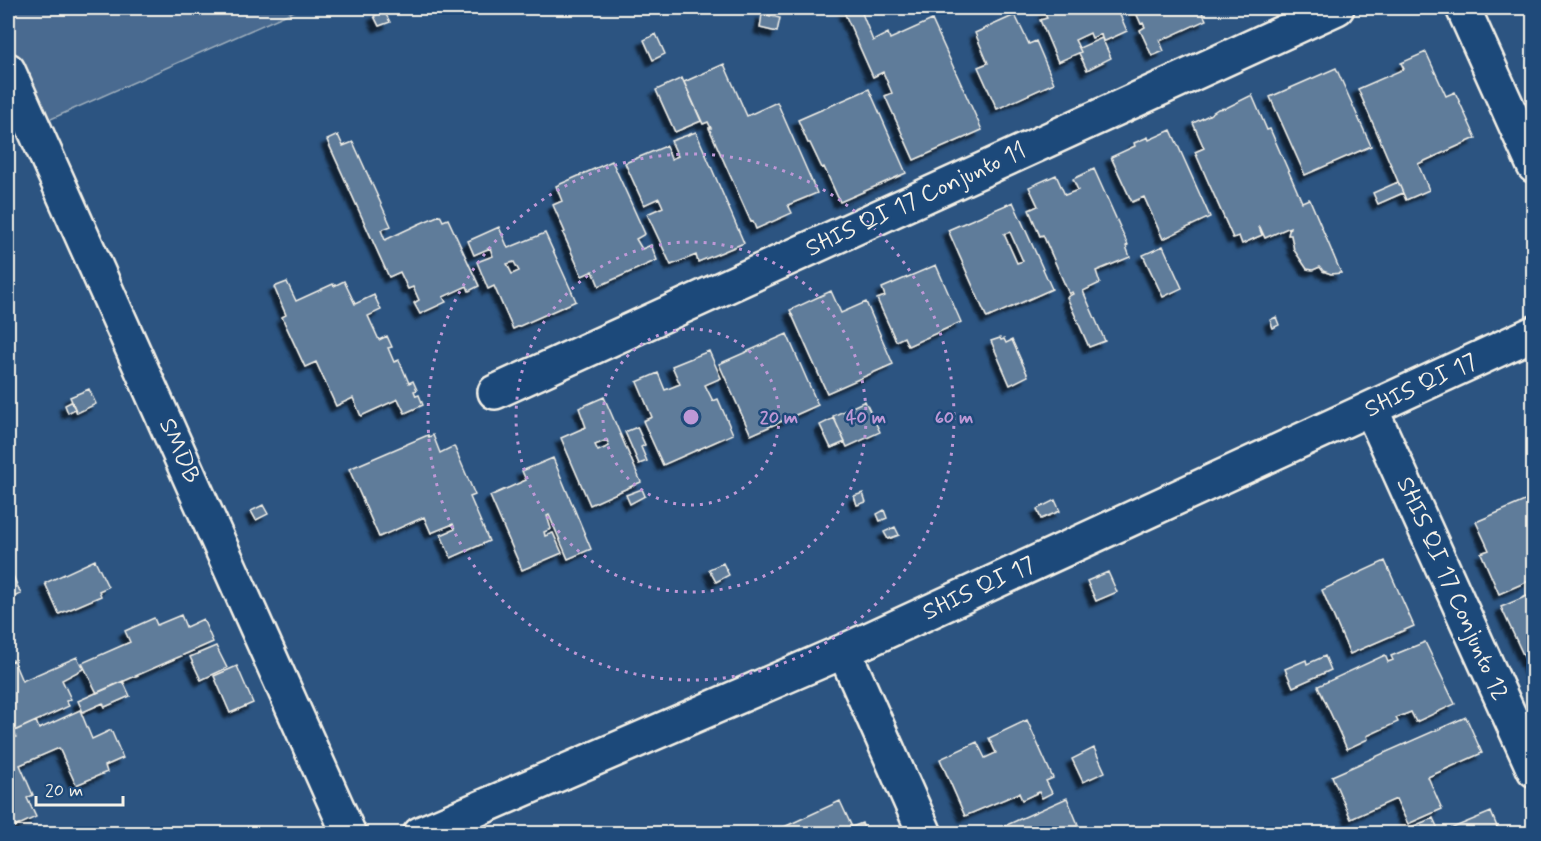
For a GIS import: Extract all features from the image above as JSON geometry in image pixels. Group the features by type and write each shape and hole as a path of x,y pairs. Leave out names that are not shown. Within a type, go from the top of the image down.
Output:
{"street":[{"name":"SHIS QI 17 Conjunto 11","path":"495,392 1338,8"},
{"path":"1463,8 1533,166"},
{"name":"SMDB","path":"8,70 349,834"},
{"name":"SHIS QI 17","path":"420,834 844,651 1533,333"},
{"name":"SHIS QI 17 Conjunto 12","path":"1371,409 1533,770"},
{"path":"844,651 925,834"}],"shaded area":[{"path":"8,8 301,8 33,127 8,68"}],"building":[{"path":"860,8 873,41 888,33 890,39 932,20 982,130 914,160 885,96 892,93 883,72 873,77 844,12"},
{"path":"1055,8 1117,8 1127,31 1103,42 1101,34 1092,38 1090,33 1075,40 1081,52 1058,62 1040,20 1047,18 1044,12"},
{"path":"1134,8 1200,8 1206,20 1160,41 1159,39 1164,51 1152,56 1140,30 1145,27 1143,23 1141,24"},
{"path":"384,11 390,22 379,26 374,16"},
{"path":"762,14 780,18 777,32 760,28"},
{"path":"1015,15 1029,44 1036,41 1054,83 997,109 978,67 988,63 975,33"},
{"path":"656,34 665,54 653,60 644,40"},
{"path":"1102,38 1111,58 1087,70 1079,48"},
{"path":"1426,52 1446,96 1455,92 1476,138 1418,164 1429,190 1406,200 1358,89 1404,69 1401,63"},
{"path":"724,64 747,116 777,102 817,193 788,205 792,213 756,229 709,128 711,128 708,122 703,124 684,82"},
{"path":"1336,68 1371,146 1305,175 1270,97"},
{"path":"682,78 701,121 675,132 656,90"},
{"path":"869,89 906,173 840,202 798,120"},
{"path":"1252,95 1267,130 1270,129 1302,202 1310,200 1341,273 1331,274 1320,267 1313,270 1307,269 1294,250 1291,235 1288,235 1290,227 1265,238 1259,227 1262,235 1242,244 1239,236 1233,238 1195,152 1204,148 1193,123 1218,109 1226,108"},
{"path":"1171,130 1210,217 1163,239 1144,197 1132,202 1111,157 1135,146 1134,143 1148,137 1149,140"},
{"path":"696,132 744,243 698,262 696,255 671,265 647,214 663,207 659,198 644,205 625,163 666,146 671,159 678,156 671,141"},
{"path":"338,135 343,146 353,142 391,226 381,230 385,240 440,215 443,221 448,219 479,286 469,291 467,286 443,297 446,302 420,314 414,303 419,300 413,287 408,289 400,272 389,277 327,140"},
{"path":"612,161 645,234 636,239 642,249 651,245 657,260 599,286 593,271 582,276 553,205 562,201 556,186"},
{"path":"1094,169 1128,245 1126,246 1130,257 1096,271 1100,283 1083,291 1105,341 1089,347 1067,297 1073,294 1072,292 1069,294 1043,235 1040,236 1029,210 1038,206 1029,187 1056,175 1065,195 1078,190 1073,179"},
{"path":"1398,182 1403,193 1378,204 1373,193"},
{"path":"1013,202 1052,289 987,318 948,230","holes":["1010,232 1023,261 1017,263 1004,234"]},
{"path":"499,227 508,248 545,233 576,301 513,329 494,286 488,289 477,262 493,256 490,248 474,255 468,241","holes":["514,262 519,271 512,274 507,264"]},
{"path":"1163,246 1182,288 1163,297 1143,255"},
{"path":"936,265 961,322 908,346 904,337 896,341 877,299 885,296 882,288"},
{"path":"344,281 355,304 374,295 381,310 368,316 379,340 387,336 392,347 388,348 394,362 399,360 409,383 413,381 417,390 414,391 416,396 419,395 423,405 405,413 398,399 361,416 353,398 336,406 316,362 305,367 282,317 286,315 274,287 287,282 296,301"},
{"path":"831,291 841,313 866,302 893,364 827,393 790,310"},
{"path":"1276,317 1279,325 1273,328 1270,320"},
{"path":"787,334 818,405 751,435 719,364"},
{"path":"1000,338 1006,343 1012,340 1028,376 1010,385 991,341"},
{"path":"709,351 721,378 705,385 713,401 718,399 733,434 663,465 643,421 652,417 637,382 658,373 665,390 680,384 672,366"},
{"path":"89,389 96,404 77,413 70,397"},
{"path":"604,397 641,482 590,505 561,438 586,427 579,408","holes":["607,440 609,446 598,451 595,445"]},
{"path":"865,401 880,432 847,447 833,416"},
{"path":"71,402 75,409 68,413 65,405"},
{"path":"834,418 845,442 831,448 820,425"},
{"path":"637,427 645,445 641,447 647,461 639,464 625,432"},
{"path":"428,435 429,437 433,435 440,453 454,446 475,495 470,497 489,541 451,558 441,535 455,529 453,524 431,533 424,517 379,537 349,469"},
{"path":"553,458 591,549 568,559 549,515 547,516 551,529 544,532 545,536 553,533 562,553 522,570 490,496 526,480 522,471"},
{"path":"642,489 645,496 630,504 626,495"},
{"path":"863,493 866,502 857,505 854,496"},
{"path":"1534,497 1534,573 1529,575 1531,580 1499,594 1481,553 1489,550 1476,522"},
{"path":"1055,500 1060,511 1041,519 1037,509"},
{"path":"263,505 268,514 256,520 251,511"},
{"path":"884,510 887,518 880,521 877,514"},
{"path":"895,527 899,535 888,539 884,532"},
{"path":"95,560 108,587 99,591 101,596 59,614 45,583"},
{"path":"1385,561 1414,626 1350,654 1322,590"},
{"path":"723,563 729,575 716,582 709,569"},
{"path":"8,564 21,594 8,599"},
{"path":"1108,572 1117,592 1096,601 1087,581"},
{"path":"1534,593 1534,675 1533,676 1501,607"},
{"path":"181,615 186,627 203,619 213,642 97,693 82,663 130,642 125,631 154,618 157,625"},
{"path":"1425,642 1455,704 1416,722 1411,712 1396,718 1398,722 1367,736 1368,739 1347,749 1318,686 1385,655 1388,662 1393,660 1391,656"},
{"path":"216,646 227,668 201,680 190,657"},
{"path":"8,653 22,681 77,657 83,669 62,680 71,699 66,701 69,706 8,734"},
{"path":"1325,656 1331,670 1293,687 1285,669 1306,660 1307,664"},
{"path":"237,666 253,703 230,713 214,676"},
{"path":"123,681 130,696 105,707 103,703 83,712 78,701"},
{"path":"80,710 92,739 111,730 123,758 105,766 107,772 76,785 59,748 20,765 33,795 27,798 36,817 8,830 8,741 16,737 14,731 36,721 39,729"},
{"path":"1466,717 1482,753 1428,777 1442,809 1408,824 1396,799 1351,819 1332,776"},
{"path":"1027,720 1053,778 1046,781 1052,793 1042,798 1039,792 1022,800 1019,793 965,816 940,759 977,742 985,758 996,753 989,738"},
{"path":"1094,748 1105,772 1083,782 1072,759"},
{"path":"1067,798 1082,834 992,834 991,832"},
{"path":"840,801 852,827 862,823 866,834 769,834"},
{"path":"1491,812 1500,834 1443,834 1443,832"},
{"path":"1433,818 1440,833 1409,834 1407,829"}]}
